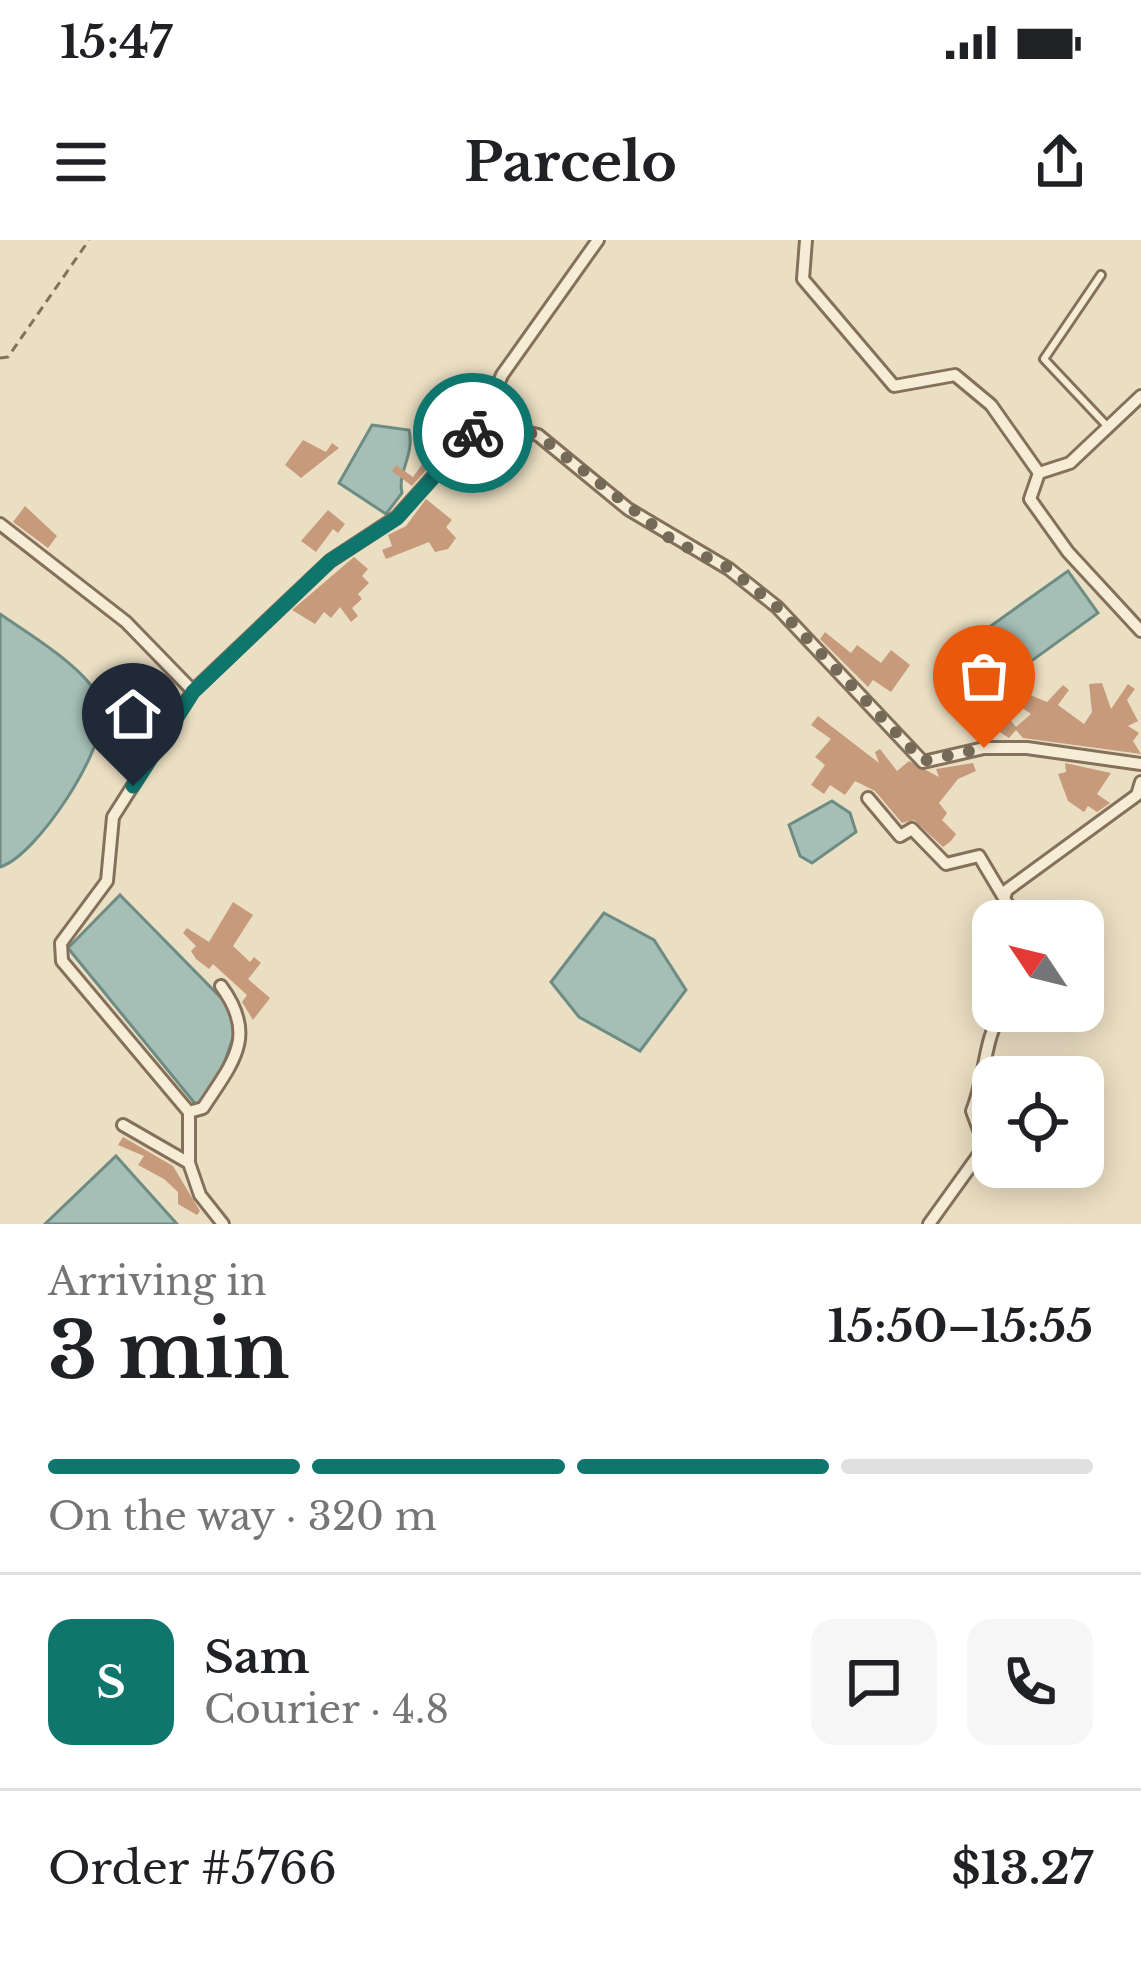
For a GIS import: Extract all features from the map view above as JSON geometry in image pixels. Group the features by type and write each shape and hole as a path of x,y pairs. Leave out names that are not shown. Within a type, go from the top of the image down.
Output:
{"street":[{"path":"223,1224 200,1195 189,1162 189,1112 62,961 61,944 106,881 113,817 193,692 330,561 397,518 482,422 502,375 598,240"},
{"path":"806,240 803,279 894,386 955,375 991,405 1039,472"},
{"path":"1039,472 1070,464 1141,396"},
{"path":"482,422 538,435 672,540 729,568 777,607 923,761 984,748 1027,748 1141,764"},
{"path":"1039,472 1030,499 1068,552 1141,632"},
{"path":"0,524 126,622 193,692"},
{"path":"1004,898 1006,890 1137,795 1141,782"},
{"path":"868,797 900,836 913,829 946,864 979,856 1004,898"},
{"path":"189,1112 203,1108 229,1069 243,1032 238,1009 221,986"},
{"path":"929,1224 986,1146 972,1111 987,1074 990,1032"},
{"path":"123,1126 189,1162"}],"lane":[{"path":"1101,275 1044,358 1108,427"}],"path":[{"path":"0,358 8,357 89,240"}],"water":[{"path":"372,425 409,430 402,493 386,514 339,483"},
{"path":"1068,571 1098,613 1016,672 985,630"},
{"path":"0,614 75,668 102,707 94,747 68,798 33,843 0,867"},
{"path":"832,801 850,813 856,832 812,863 800,856 789,825"},
{"path":"120,895 229,1006 238,1024 221,1072 197,1106 68,948"},
{"path":"604,913 654,940 686,990 640,1051 579,1017 551,982"},
{"path":"116,1156 177,1224 45,1224"}],"building":[{"path":"435,389 461,407 458,416 467,424 412,486 392,471 396,465 413,477 429,455 424,450 429,444 414,433 427,416 431,404 426,401"},
{"path":"303,440 326,452 332,443 339,448 301,478 285,465"},
{"path":"471,449 494,456 490,462 499,469 482,484 456,466"},
{"path":"426,499 452,520 446,527 456,538 448,549 435,552 429,542 386,559 382,550 392,546 388,535 406,526"},
{"path":"25,506 57,536 48,548 13,522"},
{"path":"328,510 345,524 338,533 333,529 316,552 301,541"},
{"path":"354,557 368,569 362,576 369,583 358,594 362,599 352,608 358,616 351,622 340,607 331,618 324,612 315,624 292,610"},
{"path":"825,632 851,653 857,645 881,663 891,650 910,665 891,692 873,680 868,687 820,639"},
{"path":"1102,683 1111,709 1128,684 1135,689 1127,700 1138,721 1128,726 1139,733 1133,741 1141,754 1023,738 1016,730 1009,738 998,731 994,734 985,723 1002,709 1016,727 1031,714 1009,699 1016,689 1047,702 1063,685 1069,690 1058,705 1084,724 1092,712 1089,684"},
{"path":"818,716 879,763 875,752 880,749 897,771 909,761 939,777 936,769 973,763 976,771 958,779 939,803 947,813 942,820 956,834 951,841 943,847 914,820 902,823 875,791 855,781 845,795 830,785 824,794 811,785 825,765 815,757 831,739 811,725"},
{"path":"1065,763 1111,773 1097,794 1110,803 1097,812 1088,806 1084,812 1068,801 1058,774 1066,772"},
{"path":"233,902 253,915 233,946 250,962 254,957 261,963 248,979 270,998 253,1020 242,1002 247,995 213,964 209,969 196,959 191,951 196,946 183,933 187,928 209,942"},
{"path":"123,1137 173,1166 200,1211 197,1215 178,1204 178,1192 164,1179 138,1165 144,1156 118,1145"}],"way so far":[{"path":"473,433 482,422 538,435 672,540 729,568 777,607 923,761 984,748"}],"route":[{"path":"133,786 193,692 330,561 397,518 473,433"}]}
